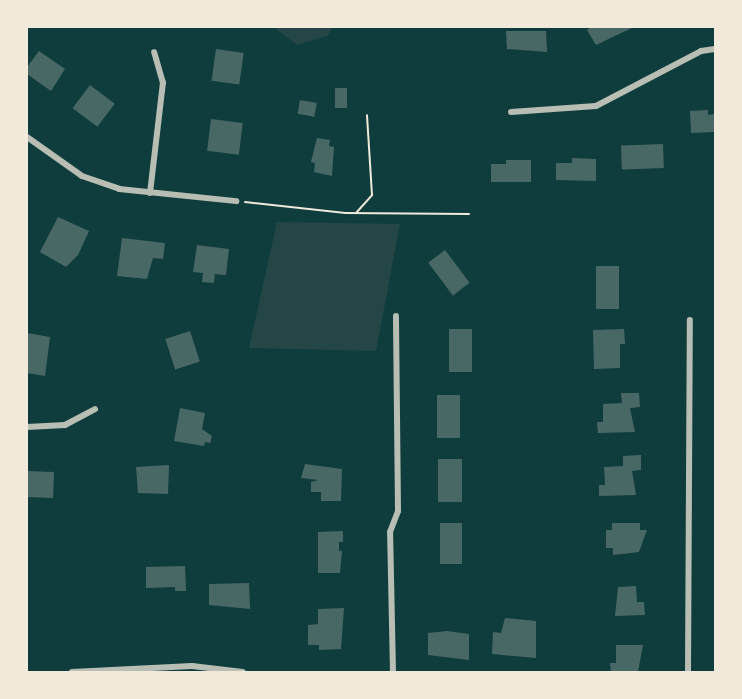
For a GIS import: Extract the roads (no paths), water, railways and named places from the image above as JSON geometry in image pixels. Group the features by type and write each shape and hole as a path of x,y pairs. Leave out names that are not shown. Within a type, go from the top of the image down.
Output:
{"street":[{"path":"511,112 596,106 701,51 715,50"},
{"path":"150,193 164,83 154,52"},
{"path":"27,137 82,176 119,189 236,201"},
{"path":"393,672 390,532 398,511 396,316"},
{"path":"688,672 690,320"},
{"path":"27,427 65,425 95,409"},
{"path":"72,672 192,666 243,672"}]}
